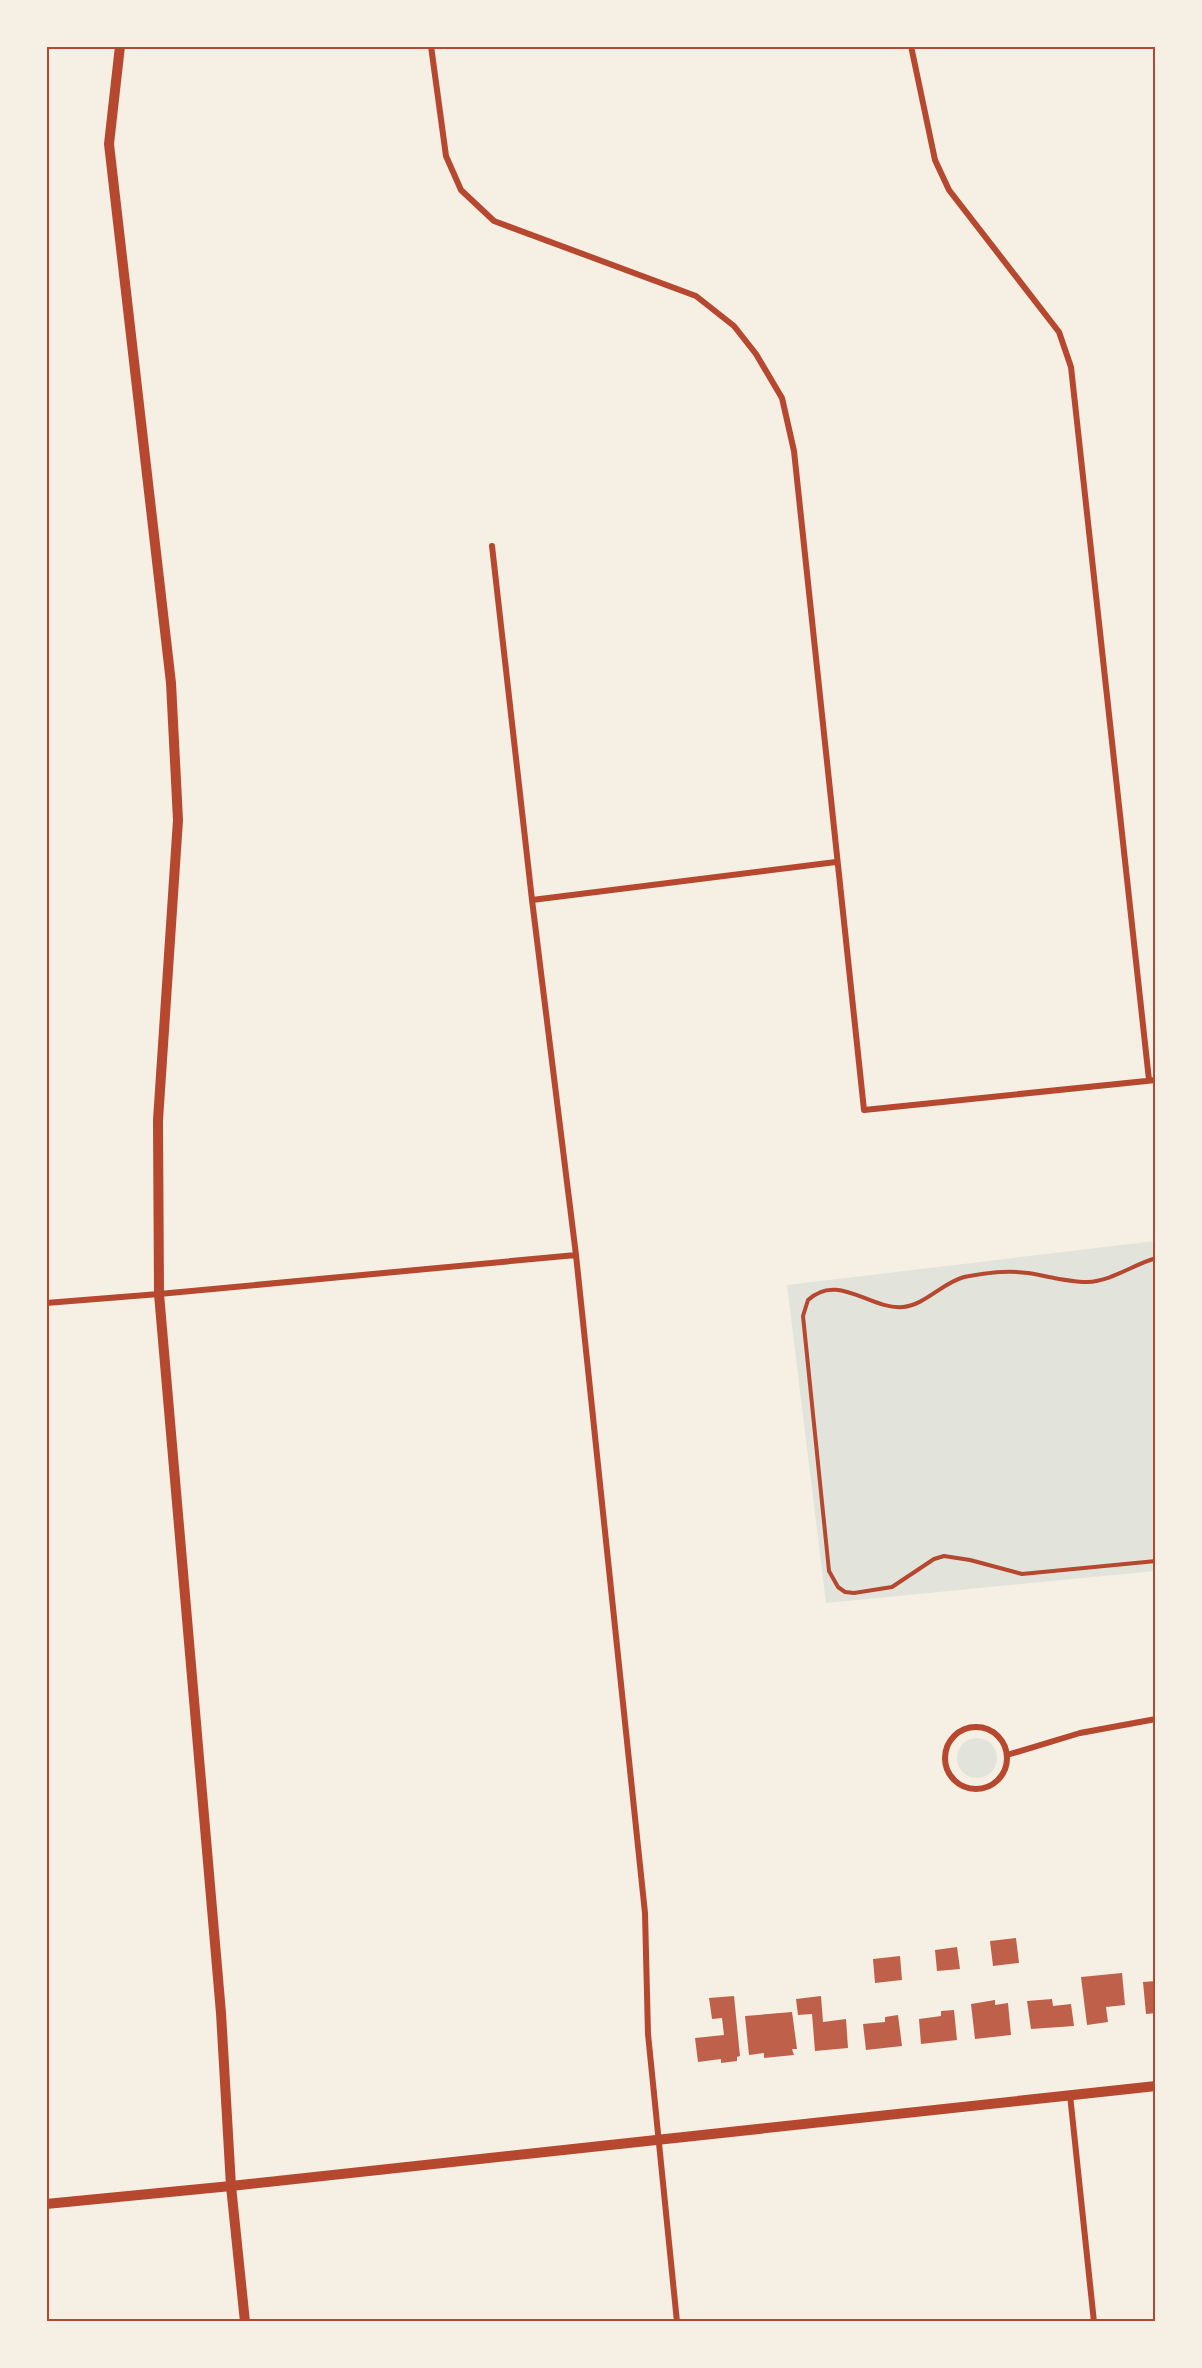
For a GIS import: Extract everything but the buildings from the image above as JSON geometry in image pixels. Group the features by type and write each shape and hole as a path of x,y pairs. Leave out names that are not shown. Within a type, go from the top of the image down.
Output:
{"street":[{"path":"120,46 109,144 171,683 178,820 158,1120 159,1294 221,2013 231,2186 245,2322"},
{"path":"431,46 446,156 461,190 494,221 696,296 734,326 756,354 782,398 794,451 864,1110 1152,1080 1071,367 1059,332 949,190 935,160 911,46"},
{"path":"492,546 532,900 576,1255 645,1913 648,2034 677,2322"},
{"path":"532,900 836,862"},
{"path":"46,1303 576,1255"},
{"path":"1007,1755 1080,1733 1155,1719"},
{"path":"972,1727 991,1730 1005,1745 1007,1755 1007,1764 998,1780 981,1788 972,1788 955,1780 946,1764 948,1744 962,1730 972,1727"},
{"path":"46,2204 658,2141 1155,2086"},
{"path":"1070,2095 1094,2322"}],"path":[{"path":"1155,1258 1097,1281 1084,1282 1025,1272 1004,1272 962,1278 913,1304 902,1307 881,1304 839,1290 823,1291 808,1300 803,1316 829,1571 833,1581 845,1592 864,1593 892,1587 934,1559 944,1556 970,1560 1022,1574 1155,1561"}],"shaded area":[{"path":"1155,1241 1155,1571 826,1603 787,1285"},
{"path":"977,1738 991,1744 997,1758 991,1772 977,1778 963,1772 957,1758 963,1744"}]}
